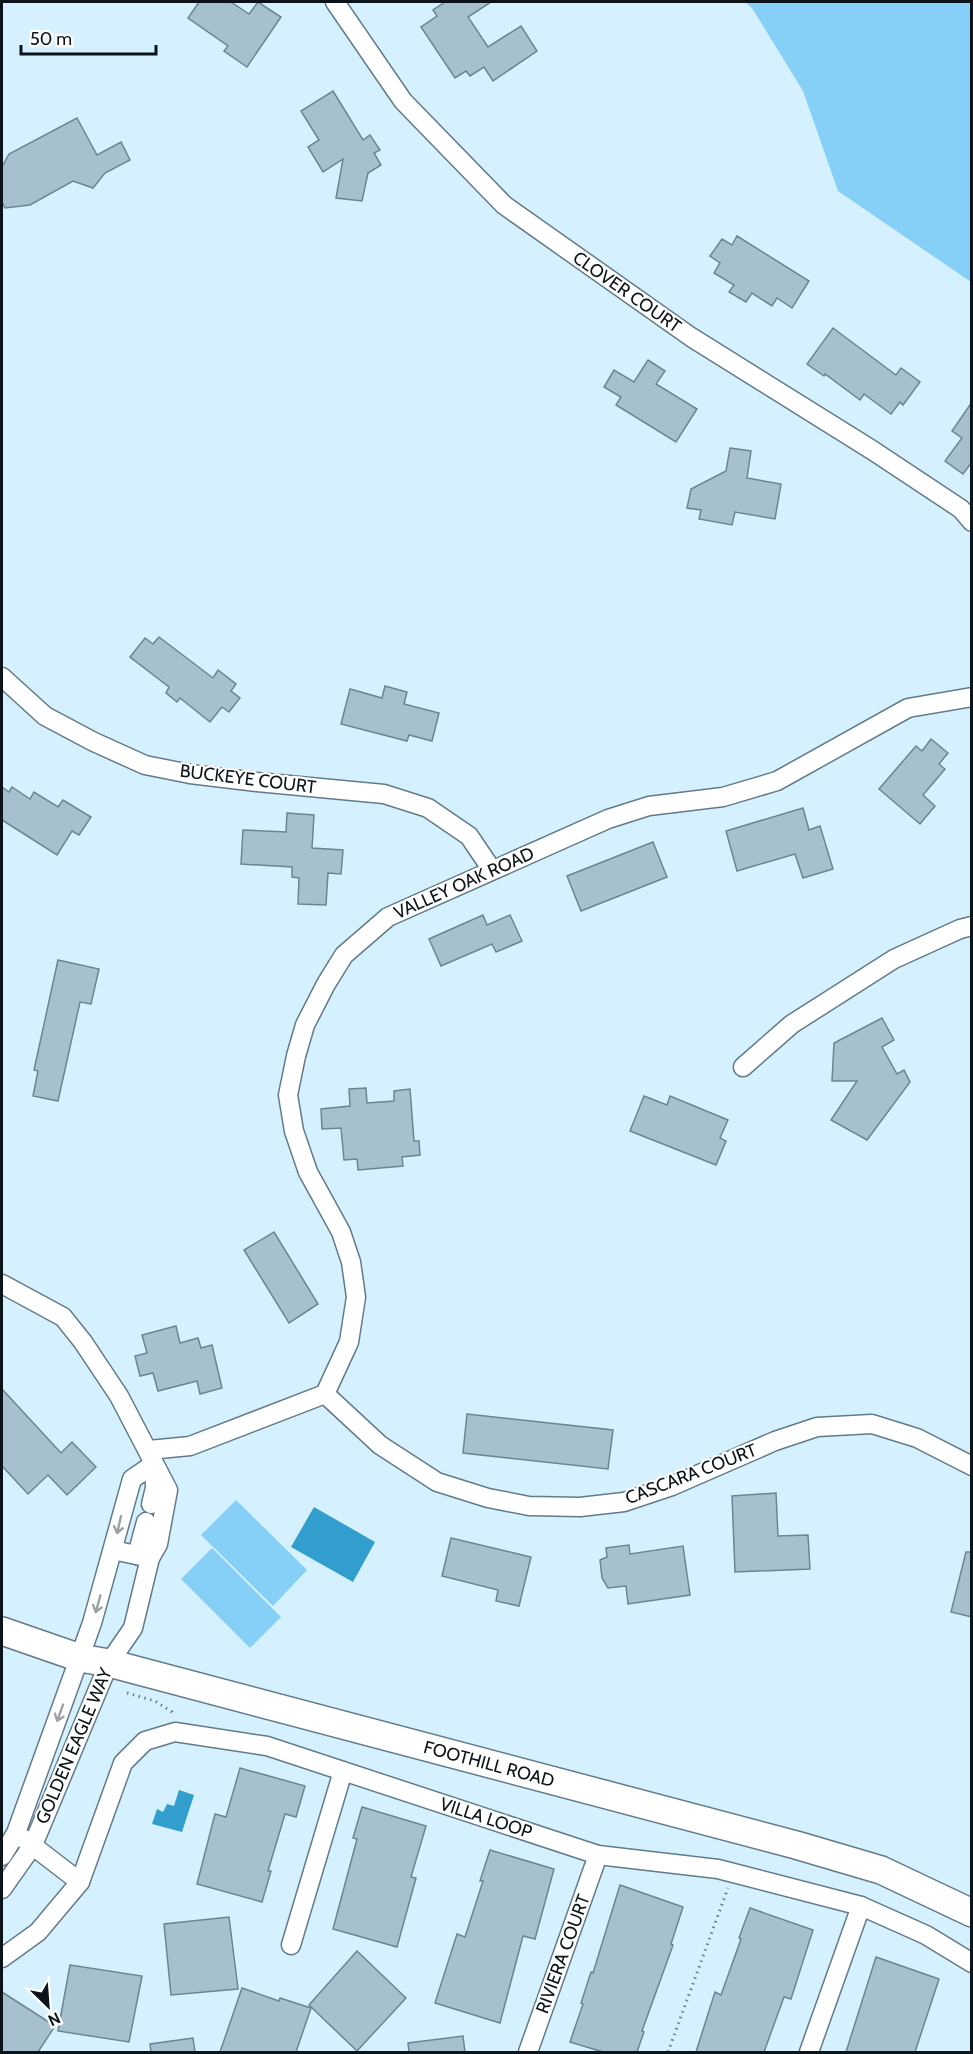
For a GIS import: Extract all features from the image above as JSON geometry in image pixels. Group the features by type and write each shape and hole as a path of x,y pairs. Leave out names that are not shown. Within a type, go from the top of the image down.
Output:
{"main road":[{"name":"FOOTHILL ROAD","path":"2,1631 81,1658 109,1663 796,1845 881,1870 972,1913"}],"street":[{"name":"CLOVER COURT","path":"335,2 403,101 504,205 691,337 872,450 961,509 972,522"},
{"name":"BUCKEYE COURT","path":"2,677 45,716 145,765 190,774 384,794 428,808 469,836 492,870"},
{"name":"VALLEY OAK ROAD","path":"325,1394 349,1342 356,1297 351,1262 341,1232 308,1172 294,1131 288,1095 305,1025 344,955 388,917 608,819 649,806 723,797 777,781 908,708 972,697"},
{"path":"742,1067 792,1024 894,959 960,929 972,926"},
{"name":"GOLDEN EAGLE WAY","path":"2,1284 63,1317 83,1342 118,1396 151,1457 168,1490 158,1544 144,1556"},
{"path":"150,1504 155,1488 151,1457 190,1446 325,1394"},
{"name":"CASCARA COURT","path":"325,1394 380,1445 437,1482 488,1498 529,1506 580,1507 624,1502 672,1486 775,1441 817,1427 872,1424 917,1438 972,1466"},
{"name":"GOLDEN EAGLE WAY","path":"2,1856 15,1833 81,1658 132,1479 151,1457"},
{"name":"GOLDEN EAGLE WAY","path":"2,1888 33,1845 109,1663 133,1628 144,1556 146,1522"},
{"path":"113,1550 144,1556"},
{"name":"VILLA LOOP","path":"2,1958 38,1932 80,1882 123,1763 145,1741 175,1732 267,1746 598,1855 718,1869 861,1906 926,1935 972,1963"},
{"path":"291,1945 343,1771"},
{"path":"15,1833 80,1882"},
{"name":"RIVIERA COURT","path":"528,2052 598,1855"},
{"path":"809,2052 861,1906"}],"path":[{"path":"127,1694 155,1701 172,1712 180,1733"},
{"path":"668,2052 733,1873"}],"shaded area":[{"path":"745,2 971,2 971,282 838,191 803,91 752,8"},
{"path":"236,1500 307,1570 273,1606 201,1535"},
{"path":"314,1507 375,1542 353,1582 291,1547"},
{"path":"212,1548 281,1617 250,1648 181,1579"},
{"path":"179,1790 194,1795 182,1832 152,1824 157,1809 163,1812 167,1804 174,1806"}],"building":[{"path":"199,2 231,2 249,14 258,2 281,17 247,67 224,51 228,46 188,18"},
{"path":"445,2 491,2 468,17 488,47 521,26 537,51 493,81 484,67 470,76 466,71 455,78 421,27 437,16 433,10"},
{"path":"333,91 363,140 370,135 380,150 374,153 381,165 368,173 362,201 336,198 343,159 323,172 308,147 319,140 301,111"},
{"path":"77,118 97,155 121,142 130,160 105,173 93,188 73,181 30,205 5,208 2,202 2,167 9,154"},
{"path":"737,236 809,281 792,308 777,298 772,306 752,293 746,302 729,292 734,285 714,273 720,263 710,256 722,239 732,245"},
{"path":"833,328 896,375 901,368 920,382 903,405 900,402 891,414 864,394 860,400 825,374 824,376 807,364"},
{"path":"648,360 665,371 656,384 697,409 676,442 616,405 621,397 604,387 614,370 634,382"},
{"path":"972,402 972,462 963,474 945,461 962,438 952,431"},
{"path":"730,448 751,451 747,478 781,484 775,519 735,512 732,525 699,519 701,510 687,508 691,489 726,471"},
{"path":"159,637 213,678 218,670 236,684 231,691 240,698 229,712 222,707 210,722 180,698 177,702 166,693 169,687 130,657 145,638 153,644"},
{"path":"385,686 407,692 404,704 439,713 432,741 409,735 407,741 341,724 350,689 382,698"},
{"path":"931,739 948,753 939,764 945,769 923,795 935,806 920,824 879,789 916,746 922,751"},
{"path":"2,787 9,792 12,787 30,799 34,792 58,807 63,800 91,817 79,835 72,831 57,855 2,820"},
{"path":"803,808 809,830 820,826 833,869 803,878 795,854 737,871 726,831"},
{"path":"287,813 314,815 312,848 343,850 341,874 328,873 326,905 298,904 299,878 292,877 292,867 241,864 243,830 286,832"},
{"path":"653,842 667,877 581,911 567,876"},
{"path":"483,915 487,925 510,915 522,941 496,952 492,944 441,966 429,939"},
{"path":"58,960 99,969 91,1004 80,1002 58,1101 33,1096 38,1071 34,1070"},
{"path":"882,1018 894,1040 882,1047 897,1074 904,1070 910,1082 867,1140 831,1120 857,1081 832,1081 834,1043"},
{"path":"366,1088 367,1103 394,1101 394,1091 410,1089 414,1141 419,1141 420,1155 402,1157 403,1166 358,1170 357,1159 344,1160 341,1128 322,1129 321,1109 350,1106 349,1089"},
{"path":"644,1096 667,1105 670,1096 728,1120 720,1138 726,1141 716,1165 630,1131"},
{"path":"274,1232 318,1304 289,1323 244,1250"},
{"path":"176,1326 180,1343 198,1338 201,1348 212,1345 222,1388 200,1394 197,1381 158,1391 153,1373 140,1376 135,1356 147,1353 142,1335"},
{"path":"2,1389 61,1453 72,1442 96,1467 67,1495 48,1475 28,1494 2,1466"},
{"path":"467,1414 613,1430 608,1469 463,1453"},
{"path":"776,1493 778,1536 808,1535 810,1569 735,1572 732,1496"},
{"path":"451,1538 531,1557 519,1606 496,1601 498,1590 442,1576"},
{"path":"629,1545 630,1554 683,1546 690,1595 628,1604 626,1586 608,1588 602,1578 600,1560 607,1557 606,1548"},
{"path":"966,1552 972,1552 972,1617 951,1612"},
{"path":"240,1768 305,1786 296,1817 285,1814 268,1871 271,1871 262,1902 197,1884 215,1814 226,1817"},
{"path":"362,1807 426,1826 411,1877 416,1878 397,1947 333,1929 357,1839 353,1838"},
{"path":"490,1850 554,1869 535,1939 523,1936 500,2023 435,2003 457,1934 465,1937 483,1881 480,1881"},
{"path":"620,1885 683,1907 671,1944 673,1945 642,2031 644,2032 637,2052 603,2052 570,2042"},
{"path":"750,1908 813,1930 791,1999 784,1997 764,2052 696,2052 715,1992 721,1995"},
{"path":"229,1917 238,1989 171,1995 164,1924"},
{"path":"357,1951 406,1998 357,2051 309,2005"},
{"path":"876,1957 939,1979 915,2052 846,2052"},
{"path":"70,1965 142,1976 129,2042 58,2031"},
{"path":"242,1988 279,2001 280,1998 311,2008 296,2052 220,2052"},
{"path":"2,1992 55,2026 38,2052 2,2052"},
{"path":"463,2036 465,2052 409,2052 408,2043"},
{"path":"193,2038 195,2052 151,2052 150,2044"}]}
